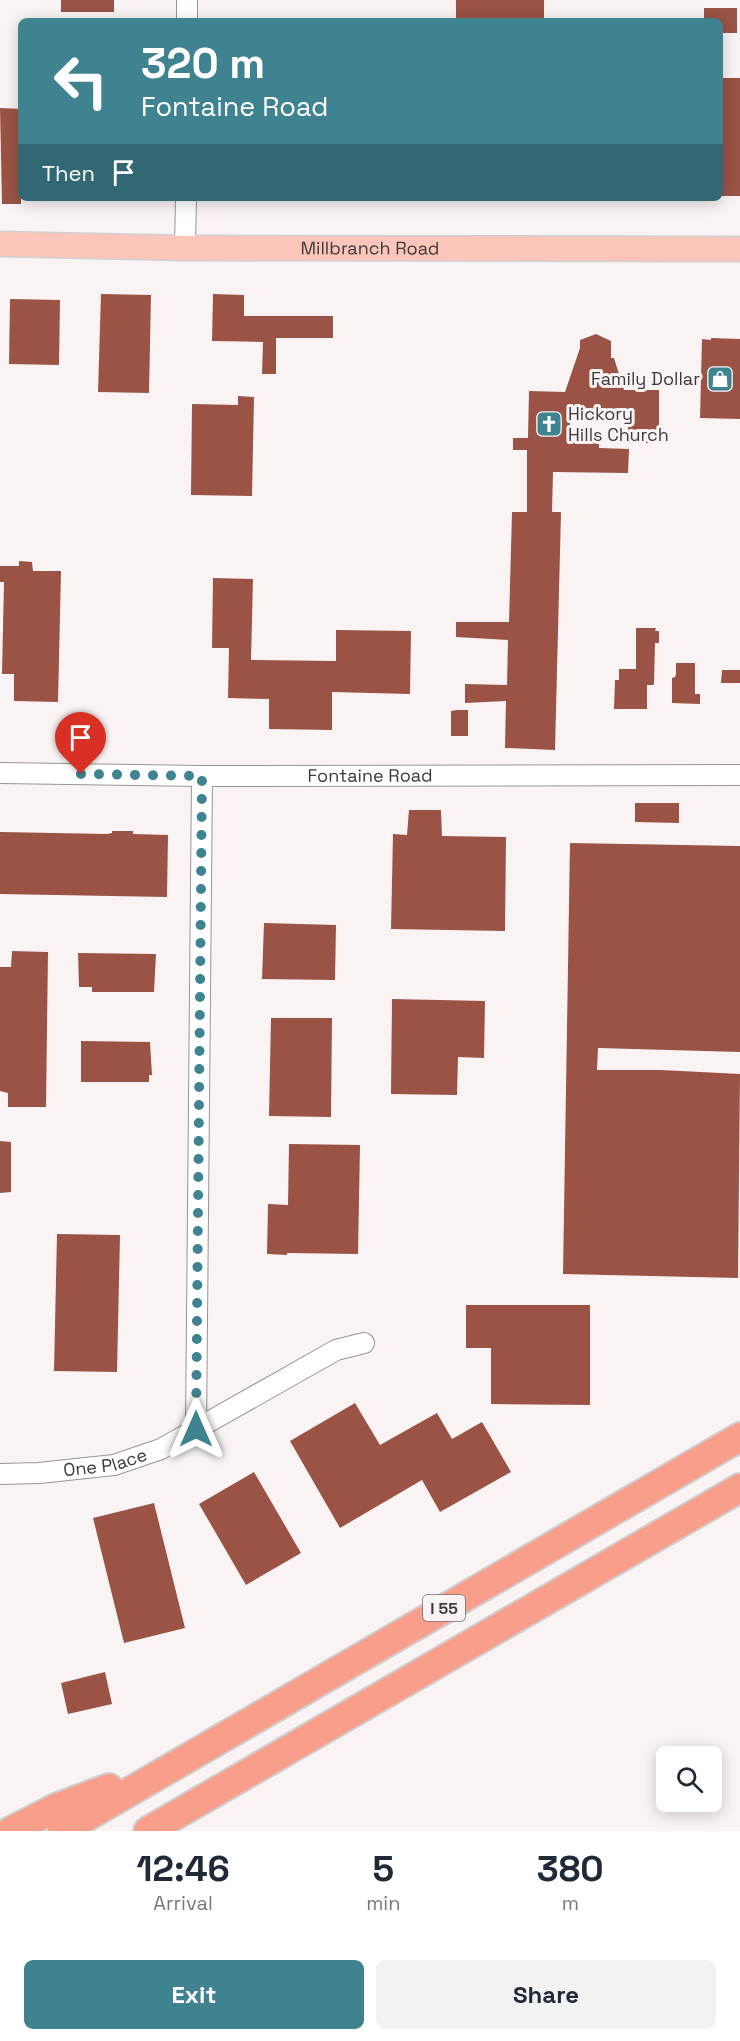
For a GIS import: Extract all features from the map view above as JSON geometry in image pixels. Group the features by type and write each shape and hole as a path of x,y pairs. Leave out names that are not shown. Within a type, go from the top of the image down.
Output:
{"highway":[{"name":"I 55","path":"62,1831 740,1437"},
{"name":"I 55","path":"148,1831 740,1488"},
{"path":"11,1831 58,1807 178,1762"}],"main road":[{"name":"Millbranch Road","path":"0,244 186,248 740,249"}],"street":[{"path":"187,18 188,0"},
{"path":"186,201 186,248"},
{"name":"Fontaine Road","path":"0,772 202,776 740,775"},
{"path":"196,1429 202,776"},
{"name":"One Place","path":"0,1474 114,1466 161,1449 336,1350 364,1343"}],"building":[{"path":"61,0 114,0 114,12 61,12"},
{"path":"456,0 544,0 544,18 456,18"},
{"path":"704,8 737,8 737,33 723,33 723,18 704,18"},
{"path":"723,78 740,78 740,196 723,196"},
{"path":"0,108 18,109 18,201 21,201 21,204 2,204"},
{"path":"101,294 151,295 149,393 98,392"},
{"path":"213,294 244,295 244,316 333,316 333,338 276,338 276,374 262,374 263,342 212,341"},
{"path":"10,299 60,300 59,365 9,364"},
{"path":"596,334 611,341 611,358 614,358 624,390 659,390 659,443 628,443 628,409 570,408 570,443 599,443 599,448 629,449 628,473 553,472 552,512 561,512 555,750 505,748 506,701 465,703 465,684 507,685 508,640 456,637 456,622 509,622 512,512 527,512 527,450 513,450 513,438 528,438 529,391 565,392 580,348 580,340"},
{"name":"Family Dollar","path":"711,338 740,339 740,419 700,418 702,339 711,340"},
{"path":"238,396 254,397 252,496 191,495 192,404 238,405"},
{"path":"19,561 32,562 33,571 61,571 58,702 14,701 14,674 2,674 4,582 0,582 0,566 19,566"},
{"path":"213,578 253,579 251,660 336,661 336,630 411,631 410,694 332,692 332,730 269,729 269,699 228,698 229,648 212,648"},
{"path":"636,628 656,628 655,631 659,631 659,643 655,643 654,685 647,685 647,709 614,709 615,680 619,680 619,669 636,669"},
{"path":"676,663 695,663 695,694 700,694 700,704 672,703 672,678 676,674"},
{"path":"722,670 740,670 740,683 721,683"},
{"path":"468,710 468,736 451,736 451,711"},
{"path":"635,803 679,803 679,823 635,822"},
{"path":"409,810 441,810 442,836 506,837 505,931 391,929 393,834 407,835"},
{"path":"112,831 168,835 167,897 0,894 0,832 107,834"},
{"path":"570,843 740,846 740,1052 598,1048 597,1070 740,1074 738,1278 563,1274"},
{"path":"264,923 336,925 335,980 262,979"},
{"path":"12,951 48,952 46,1107 8,1107 8,1093 0,1091 0,967 11,967"},
{"path":"78,953 156,954 154,992 92,992 92,987 79,987"},
{"path":"392,999 485,1001 484,1058 458,1057 457,1095 391,1094"},
{"path":"271,1018 332,1018 331,1117 269,1116"},
{"path":"81,1041 150,1042 152,1075 149,1075 149,1082 81,1082"},
{"path":"0,1141 11,1142 11,1192 0,1193"},
{"path":"289,1144 360,1145 358,1254 267,1254 268,1204 288,1205"},
{"path":"57,1234 120,1235 117,1372 54,1371"},
{"path":"466,1305 590,1305 590,1405 491,1404 491,1348 466,1348"},
{"path":"355,1403 380,1445 437,1413 452,1439 482,1422 511,1472 440,1512 422,1480 340,1528 290,1441"},
{"path":"254,1472 301,1553 246,1585 199,1504"},
{"path":"154,1503 185,1628 124,1643 93,1518"},
{"path":"105,1672 112,1704 68,1714 61,1683"}],"place":[{"name":"Family Dollar","path":"720,379"},
{"name":"Hickory Hills Church","path":"549,424"}],"route":[{"path":"81,774 202,776 196,1429"}]}
